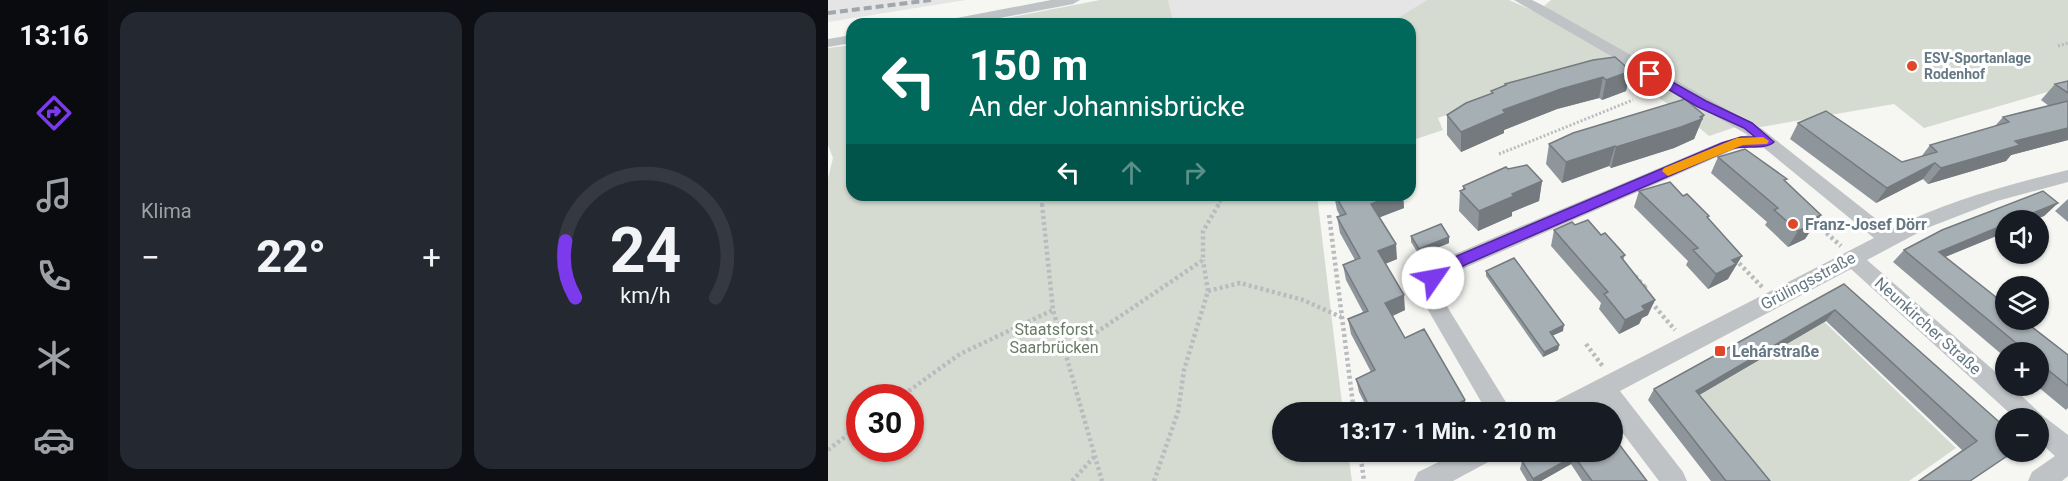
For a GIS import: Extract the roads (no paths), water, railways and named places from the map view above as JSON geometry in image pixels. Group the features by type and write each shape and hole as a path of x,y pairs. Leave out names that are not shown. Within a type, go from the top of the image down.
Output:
{"street":[{"path":"978,18 1073,0"},
{"path":"1521,0 1586,34 1702,104 1748,126 1888,239"},
{"path":"828,43 846,40"},
{"path":"1494,402 1430,296 1433,278 1462,260 1726,146 1741,141 1768,142"},
{"name":"Grülingsstraße","path":"1578,402 1888,239 1969,202 2068,176"},
{"name":"Neunkircher Straße","path":"1852,258 2020,408"},
{"path":"1610,386 1674,481"},
{"path":"2049,435 2068,452"},
{"path":"2042,481 2068,460"},
{"path":"1427,481 1464,462"}],"railway":[{"path":"828,13 931,0"}],"place":[{"name":"ESV-Sportanlage Rodenhof","path":"1912,66"},
{"name":"Franz-Josef Dörr","path":"1793,224"},
{"name":"Lehárstraße","path":"1720,351"}],"park label":[{"name":"Staatsforst Saarbrücken","path":"1054,338"}]}
